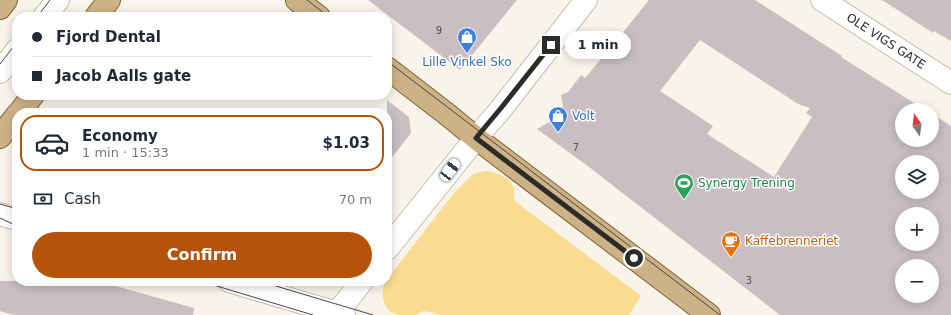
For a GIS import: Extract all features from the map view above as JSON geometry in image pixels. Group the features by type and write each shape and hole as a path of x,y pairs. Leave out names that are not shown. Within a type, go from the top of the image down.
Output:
{"main road":[{"path":"0,8 6,0"},
{"path":"100,12 110,0"},
{"path":"297,0 313,12"},
{"path":"392,72 476,138 709,315"},
{"path":"23,108 29,100"},
{"path":"0,137 12,122"}],"street":[{"path":"48,12 58,0"},
{"path":"392,243 476,138 507,102 586,0"},
{"name":"OLE VIGS GATE","path":"822,0 951,83"},
{"path":"0,72 12,56"},
{"path":"0,214 12,218"},
{"path":"246,286 338,314 358,286"}],"shaded area":[{"path":"485,171 497,173 505,177 513,186 516,202 641,296 629,315 441,315 425,311 416,315 398,315 389,310 384,301 383,291 384,286 392,286 392,273 454,193 473,174"}],"building":[{"path":"368,0 517,0 460,70 392,18 392,12 384,12"},
{"path":"649,0 755,0 914,103 895,103 895,147 939,147 939,118 951,126 951,315 780,315 589,167 537,129 551,121 563,106 561,95 568,92 581,75 585,78","holes":["700,40 798,104 810,108 806,113 812,117 774,177 707,134 713,126 660,91"]},
{"path":"882,0 951,0 951,41 934,31 933,33"},
{"path":"387,100 409,117 411,133 392,158 392,108 387,108"},
{"path":"0,281 12,281 12,286 116,286 194,308 193,315 14,315 0,311"}],"tram line":[{"path":"41,12 50,0"},
{"path":"307,0 323,12"},
{"path":"0,64 12,48"},
{"path":"392,65 720,315"},
{"path":"0,204 12,208"},
{"path":"0,218 12,224"},
{"path":"217,286 313,315"},
{"path":"276,286 373,315"}],"place":[{"name":"Lille Vinkel Sko","path":"467,54"},
{"name":"Volt","path":"558,133"},
{"name":"Synergy Trening","path":"684,200"},
{"name":"Kaffebrenneriet","path":"731,258"}],"route":[{"path":"551,45 476,138 634,258"}]}
